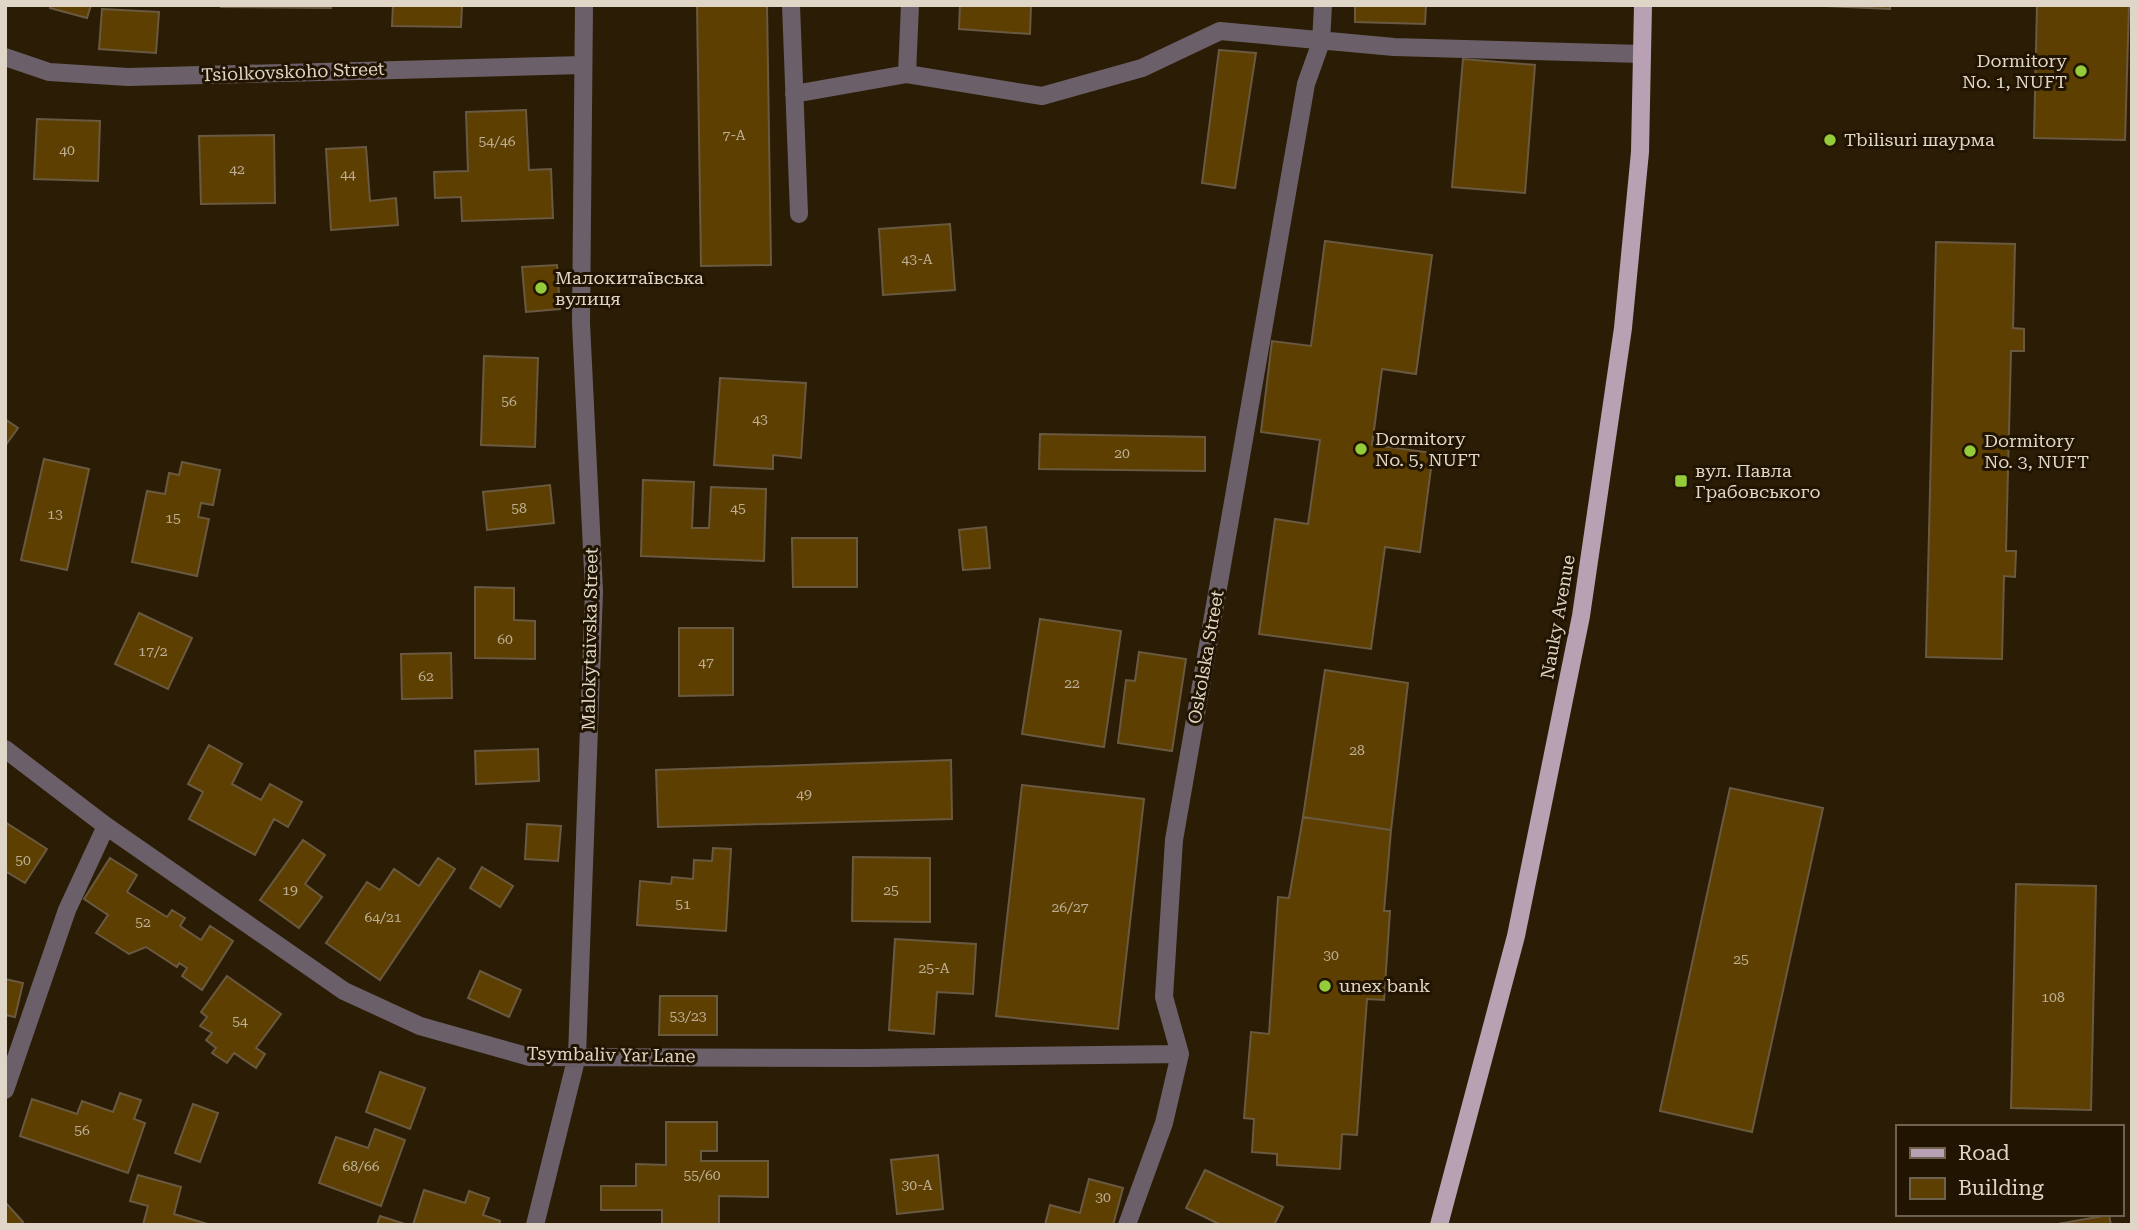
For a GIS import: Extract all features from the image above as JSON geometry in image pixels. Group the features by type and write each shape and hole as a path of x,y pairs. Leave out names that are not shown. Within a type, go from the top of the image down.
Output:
{"main road":[{"name":"Nauky Avenue","path":"1439,1225 1516,936 1581,616 1623,328 1640,152 1643,5"}],"street":[{"name":"Malokytaivska Street","path":"535,1225 577,1056 594,591 581,323 584,5"},
{"path":"791,5 799,215"},
{"path":"907,74 910,5"},
{"name":"Oskolska Street","path":"1128,1225 1164,1123 1180,1054 1164,997 1174,840 1306,84 1321,42 1322,5"},
{"path":"794,94 907,74 1042,96 1142,68 1220,31 1321,42 1451,50 1642,54"},
{"name":"Tsiolkovskoho Street","path":"5,57 49,72 128,77 583,65"},
{"name":"Tsymbaliv Yar Lane","path":"5,749 106,826 344,991 421,1026 482,1044 530,1056 865,1058 1180,1054"},
{"path":"5,1090 67,910 106,826"}],"building":[{"path":"51,5 91,5 87,18 50,8"},
{"path":"331,5 331,8 221,7"},
{"path":"393,5 462,5 461,27 392,26"},
{"path":"697,5 767,5 771,265 701,266"},
{"path":"960,5 1031,5 1030,34 959,29"},
{"path":"1355,5 1426,5 1425,24 1355,22"},
{"path":"1803,5 1890,5 1890,9"},
{"name":"Dormitory No. 1, NUFT","path":"2037,5 2129,5 2125,140 2034,138"},
{"path":"102,9 159,12 156,53 99,49"},
{"path":"1219,50 1256,53 1235,188 1202,183"},
{"path":"1463,59 1535,65 1525,193 1452,187"},
{"path":"526,110 529,170 551,169 553,218 462,221 461,197 435,198 434,172 468,171 466,112"},
{"path":"37,119 100,121 98,181 34,179"},
{"path":"274,135 275,203 201,204 199,136"},
{"path":"366,147 370,201 396,198 398,225 331,230 326,149"},
{"path":"950,224 955,290 883,295 879,229"},
{"name":"Dormitory No. 5, NUFT","path":"1325,241 1432,255 1416,374 1382,369 1372,445 1433,453 1420,552 1385,547 1371,649 1259,634 1275,519 1308,524 1320,440 1261,432 1272,341 1311,346"},
{"name":"Dormitory No. 3, NUFT","path":"1936,242 2015,244 2013,328 2024,329 2024,351 2011,351 2006,551 2016,551 2015,577 2004,576 2002,659 1926,657"},
{"name":"Малокитаївська вулиця","path":"557,265 560,309 526,312 522,267"},
{"path":"484,356 538,358 535,447 481,445"},
{"path":"720,378 806,383 801,458 773,455 773,469 714,465"},
{"path":"5,419 18,428 5,446"},
{"path":"1040,434 1205,437 1205,471 1039,469"},
{"path":"44,459 89,469 67,570 21,560"},
{"path":"182,462 220,470 213,505 201,503 198,517 209,519 197,576 132,562 147,491 165,494 169,473 179,475"},
{"path":"643,480 694,482 692,528 709,528 711,487 766,489 764,561 641,556"},
{"path":"550,485 554,523 487,530 483,492"},
{"path":"986,527 990,568 963,570 959,530"},
{"path":"792,538 857,538 857,587 793,587"},
{"path":"475,587 514,588 514,620 535,621 535,659 475,658"},
{"path":"139,613 192,638 168,689 115,664"},
{"path":"1040,619 1121,631 1104,747 1022,734"},
{"path":"679,628 733,628 733,695 679,696"},
{"path":"1139,652 1186,659 1172,751 1118,743 1126,680 1135,681"},
{"path":"451,653 452,698 402,699 401,654"},
{"path":"1325,670 1408,683 1391,830 1303,817"},
{"path":"209,745 242,764 232,784 261,800 270,784 302,802 288,827 274,819 255,855 189,819 203,792 188,784"},
{"path":"538,749 539,781 476,784 475,751"},
{"path":"951,760 952,819 658,827 656,770"},
{"path":"1022,785 1144,799 1118,1029 996,1016"},
{"path":"1730,788 1823,808 1752,1132 1660,1111"},
{"path":"1303,817 1391,830 1384,911 1390,911 1384,1000 1367,999 1357,1135 1342,1134 1340,1169 1277,1165 1277,1154 1252,1152 1254,1119 1244,1118 1251,1032 1269,1034 1278,897 1289,898"},
{"path":"5,822 47,849 25,883 5,871"},
{"path":"527,824 561,826 558,861 525,859"},
{"path":"303,840 325,855 305,884 322,897 299,928 260,900"},
{"path":"713,848 731,849 726,931 637,925 640,881 671,884 672,877 693,879 694,860 712,861"},
{"path":"853,857 930,858 930,922 852,921"},
{"path":"110,858 137,875 127,892 167,917 172,910 185,918 180,926 201,940 210,926 233,941 202,990 182,976 187,968 179,963 177,967 146,947 129,954 96,933 108,915 84,899"},
{"path":"438,858 455,869 380,980 326,943 367,882 380,890 394,869 419,886"},
{"path":"482,867 513,886 500,907 470,888"},
{"path":"2016,884 2096,886 2091,1110 2011,1108"},
{"path":"895,939 976,944 973,994 937,992 934,1034 889,1030"},
{"path":"480,971 521,990 509,1017 468,998"},
{"path":"227,976 281,1014 256,1048 265,1054 256,1068 234,1053 227,1063 212,1053 216,1048 206,1040 212,1033 200,1026 207,1017 201,1012"},
{"path":"5,979 23,983 15,1017 5,1015"},
{"path":"660,996 717,996 717,1035 659,1035"},
{"path":"380,1072 425,1088 410,1129 366,1112"},
{"path":"120,1093 141,1100 134,1119 145,1123 128,1173 20,1136 32,1099 77,1114 82,1101 113,1112"},
{"path":"193,1104 218,1113 200,1162 175,1153"},
{"path":"666,1122 717,1122 717,1151 701,1151 701,1161 768,1161 768,1197 719,1196 719,1225 662,1225 662,1210 601,1210 601,1186 636,1186 636,1164 666,1165"},
{"path":"375,1129 405,1140 381,1206 319,1183 336,1137 368,1148"},
{"path":"938,1155 943,1209 897,1214 891,1160"},
{"path":"1205,1170 1283,1207 1274,1225 1221,1225 1186,1208"},
{"path":"138,1175 181,1187 174,1214 211,1225 143,1225 148,1206 130,1201"},
{"path":"1089,1179 1123,1188 1113,1225 1045,1225 1050,1205 1080,1213"},
{"path":"424,1190 465,1203 469,1191 489,1198 483,1215 500,1221 499,1225 413,1225"},
{"path":"5,1202 23,1222 20,1225 5,1225"},
{"path":"380,1216 408,1225 377,1225"},
{"path":"2109,1216 2111,1225 2052,1225"}],"place":[{"name":"Dormitory No. 1, NUFT","path":"2081,71"},
{"name":"Tbilisuri шаурма","path":"1830,140"},
{"name":"Малокитаївська вулиця","path":"541,288"},
{"name":"Dormitory No. 5, NUFT","path":"1361,449"},
{"name":"Dormitory No. 3, NUFT","path":"1970,451"},
{"name":"вул. Павла Грабовського","path":"1681,481"},
{"name":"unex bank","path":"1325,986"}]}
